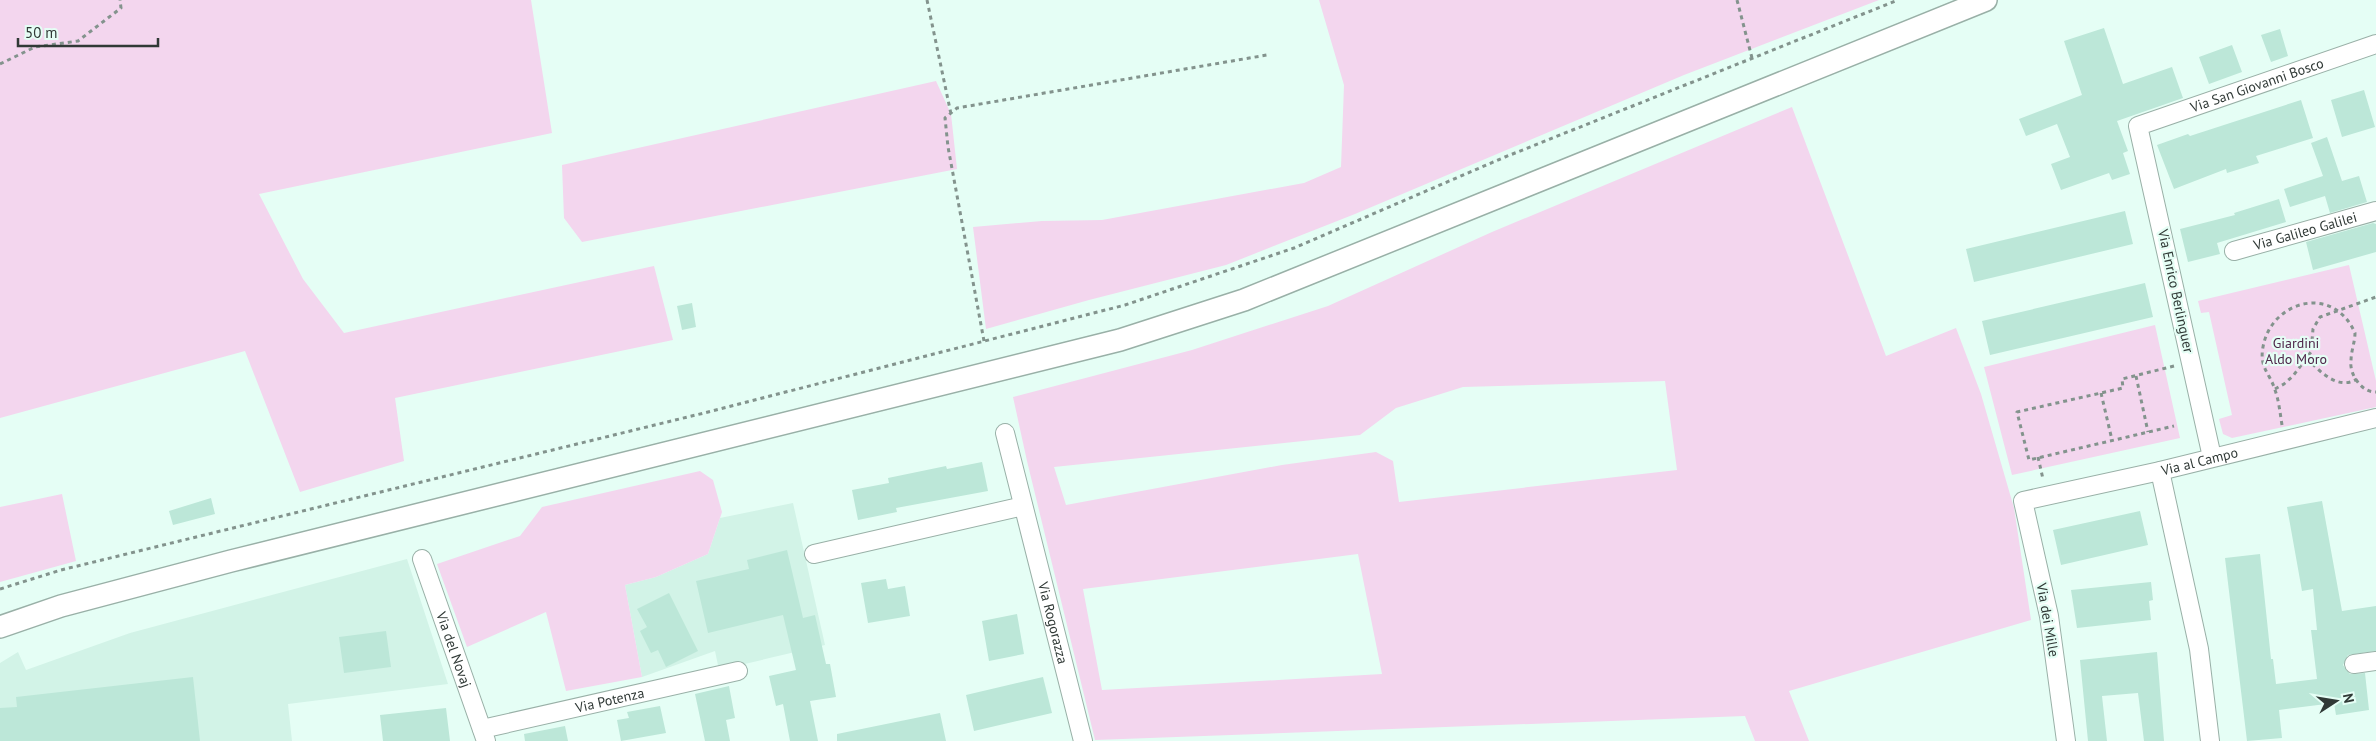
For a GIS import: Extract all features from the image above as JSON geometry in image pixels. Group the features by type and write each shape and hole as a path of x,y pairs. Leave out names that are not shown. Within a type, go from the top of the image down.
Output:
{"street":[{"path":"0,627 61,606 231,561 1120,340 1244,300 1986,0"},
{"name":"Via San Giovanni Bosco","path":"2138,126 2376,44"},
{"name":"Via Enrico Berlinguer","path":"2138,126 2212,457"},
{"name":"Via Galileo Galilei","path":"2234,250 2376,211"},
{"name":"Via al Campo","path":"2023,501 2160,471 2376,418"},
{"name":"Via Rogorazza","path":"1004,433 1083,741"},
{"path":"2160,471 2199,649 2210,741"},
{"name":"Via dei Mille","path":"2023,501 2049,616 2066,741"},
{"path":"814,554 1023,506"},
{"name":"Via del Novaj","path":"422,559 484,735"},
{"path":"2354,664 2376,661"},
{"name":"Via Potenza","path":"484,735 738,671"}],"path":[{"path":"0,64 35,47 78,41 121,8 120,0"},
{"path":"927,0 951,114"},
{"path":"1737,0 1752,58"},
{"path":"0,589 61,570 704,413 1125,305 1294,248 1505,157 1898,0"},
{"path":"984,341 945,129 946,118 957,108 1267,55"},
{"path":"2275,389 2284,384 2311,352 2313,329 2320,318 2337,310 2376,297"},
{"path":"2285,440 2275,389 2265,373 2262,354 2266,334 2273,324 2296,307 2312,302 2322,302 2337,310 2352,325 2356,333 2351,366 2356,379 2367,390 2376,392"},
{"path":"2307,358 2320,372 2335,381 2353,382 2356,379"},
{"path":"2174,426 2029,460 2017,412 2123,388 2122,380 2191,362"},
{"path":"2136,376 2148,432"},
{"path":"2101,393 2112,440"}],"shaded area":[{"path":"793,503 825,645 719,670 715,651 642,677 625,585 656,577 708,554 720,518"},
{"path":"407,559 448,684 288,704 292,741 0,741 0,663 18,652 26,670 130,633"}],"green space":[{"path":"0,0 531,0 552,133 259,194 303,279 344,333 654,266 673,340 395,398 404,461 300,492 245,351 0,418"},
{"path":"1319,0 1879,0 1684,75 1355,214 1226,265 986,329 973,227 1042,221 1102,220 1304,183 1341,167 1344,85"},
{"path":"936,81 951,114 957,169 582,242 564,218 562,165"},
{"path":"1792,107 1886,356 1956,328 1981,394 2014,508 2031,620 1789,691 1809,741 1755,741 1745,716 1095,740 1013,397 1192,350 1328,306 1492,232","holes":["1665,381 1677,470 1399,502 1393,461 1376,452 1282,465 1066,505 1054,467 1360,435 1396,408 1463,387","1358,554 1382,674 1102,690 1083,589"]},
{"name":"Giardini Aldo Moro","path":"2349,265 2376,381 2376,407 2232,438 2223,434 2219,419 2232,415 2209,312 2201,313 2198,301"},
{"path":"2155,325 2180,438 2012,475 1984,367"},
{"path":"700,471 713,480 722,512 708,554 656,577 625,585 642,677 566,691 546,612 467,647 437,564 520,536 542,507"},
{"path":"62,494 76,561 0,582 0,507"}],"building":[{"path":"2104,28 2123,84 2172,67 2183,98 2117,121 2128,151 2123,153 2130,174 2112,180 2109,173 2061,190 2051,164 2070,157 2057,124 2026,136 2019,119 2082,95 2064,41"},
{"path":"2280,29 2288,56 2271,62 2261,35"},
{"path":"2232,45 2242,72 2209,84 2199,57"},
{"path":"2364,90 2375,127 2342,137 2331,100"},
{"path":"2301,100 2313,138 2256,156 2259,163 2227,173 2226,169 2174,189 2157,145"},
{"path":"2327,137 2342,181 2359,176 2367,202 2330,213 2325,196 2290,207 2284,189 2323,176 2311,143"},
{"path":"2279,199 2286,222 2217,243 2220,254 2188,262 2180,229 2235,215 2234,213"},
{"path":"2125,211 2133,244 1974,282 1966,249"},
{"path":"2373,223 2376,224 2376,252 2313,270 2306,242"},
{"path":"2145,283 2153,317 1990,355 1982,321"},
{"path":"692,303 696,327 682,330 677,306"},
{"path":"982,462 988,491 896,508 897,512 858,520 852,490 889,483 888,478 946,466 947,469"},
{"path":"211,498 215,514 173,525 169,511"},
{"path":"2322,501 2342,611 2376,606 2376,651 2348,655 2343,665 2350,674 2365,673 2369,710 2336,715 2334,703 2279,710 2282,738 2247,741 2225,558 2260,554 2271,659 2273,659 2276,684 2317,679 2311,630 2317,630 2313,589 2302,591 2287,507"},
{"path":"2140,511 2148,545 2061,565 2053,530"},
{"path":"787,550 803,618 815,615 826,664 830,664 836,697 810,701 818,741 790,741 783,704 776,706 769,676 796,670 783,615 708,633 696,581 749,569 747,560"},
{"path":"886,579 888,589 905,586 910,616 868,623 861,583"},
{"path":"2151,582 2153,600 2149,601 2151,620 2077,628 2071,590"},
{"path":"669,593 698,651 666,667 658,650 651,653 640,631 647,627 637,609"},
{"path":"1017,614 1024,654 989,661 982,621"},
{"path":"386,631 391,667 344,673 339,637"},
{"path":"2157,652 2164,741 2144,741 2138,693 2102,696 2107,741 2088,741 2080,660"},
{"path":"193,677 200,741 0,741 0,708 17,707 16,697"},
{"path":"1043,677 1052,713 974,731 966,695"},
{"path":"729,686 735,718 726,720 730,741 705,741 695,694"},
{"path":"660,706 666,733 621,741 617,720 629,718 627,712"},
{"path":"446,708 450,741 383,741 380,715"},
{"path":"940,713 946,741 837,741 837,734"},
{"path":"565,726 568,741 525,741 524,734"}]}
